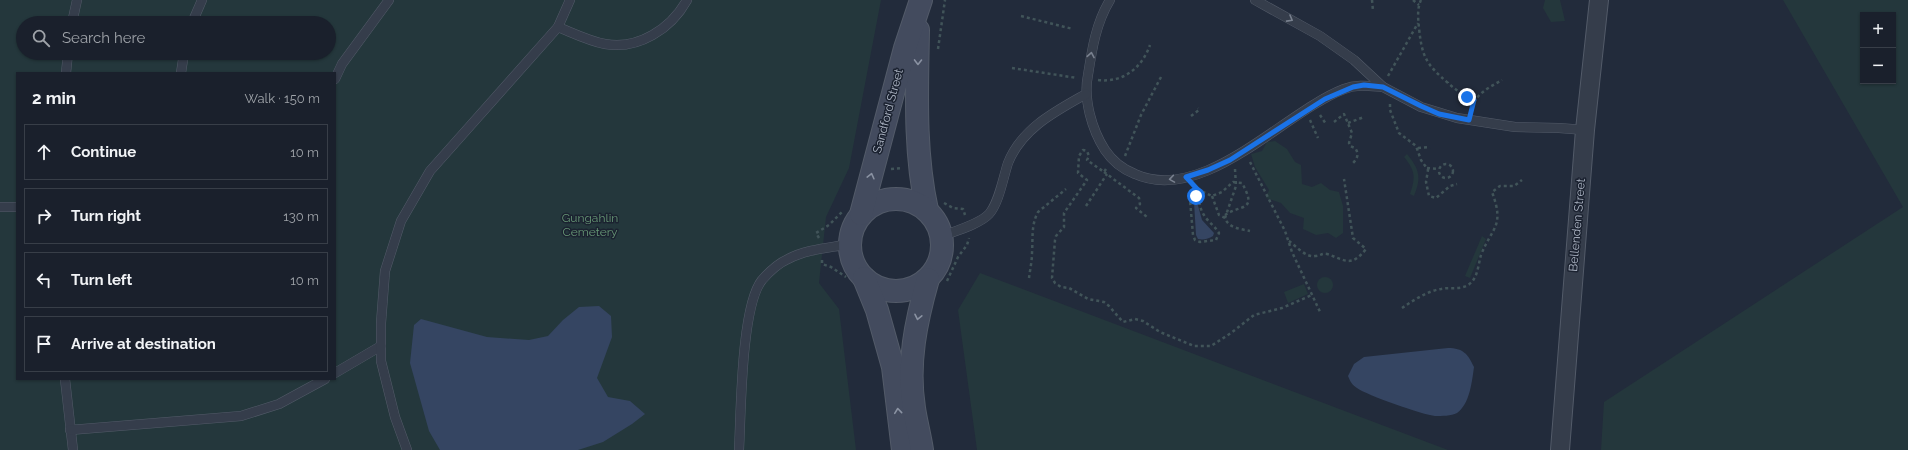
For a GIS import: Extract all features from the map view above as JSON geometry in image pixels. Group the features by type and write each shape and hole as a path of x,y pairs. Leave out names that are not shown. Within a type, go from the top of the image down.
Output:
{"main road":[{"name":"Sandford Street","path":"853,211 873,167 905,48 920,5"},
{"name":"Sandford Street","path":"920,5 917,98 920,169 927,210"},
{"path":"903,450 893,367 879,317 856,279 850,244 853,228 853,211 893,198 911,201 927,210 937,222 942,236 943,248 941,260 935,270 937,282 918,316 913,346 912,367 914,406 922,450"},
{"path":"856,279 895,291 907,290 937,282"}],"street":[{"name":"Bellenden Street","path":"1560,450 1585,130 1599,0"}],"lane":[{"path":"74,16 77,0"},
{"path":"195,16 202,0"},
{"path":"336,77 342,64 390,0"},
{"path":"407,450 395,417 381,361 380,346 384,271 401,221 430,171 558,27 570,0"},
{"path":"558,27 604,44 624,45 640,41 670,24 687,0"},
{"path":"1110,0 1104,9 1094,38 1086,94 1096,132 1102,146 1117,165 1142,177 1153,180 1165,180 1186,177 1208,170 1230,160 1306,111 1343,90 1364,85 1383,87"},
{"path":"1255,0 1320,36 1354,60 1383,87 1439,114 1515,127 1585,130"},
{"path":"66,72 67,60"},
{"path":"181,72 183,60"},
{"path":"942,236 981,220 989,214 1009,162 1028,133 1040,121 1086,94"},
{"path":"0,207 16,207"},
{"path":"739,450 746,340 755,295 762,280 774,268 788,259 808,251 850,244"},
{"path":"336,372 380,346"},
{"path":"65,380 73,450"},
{"path":"70,430 241,416 278,404 323,380"}],"path":[{"path":"942,20 946,0"},
{"path":"1372,0 1372,10"},
{"path":"1413,0 1419,5"},
{"path":"1421,0 1419,5 1418,22 1424,55 1430,68 1457,90 1474,100"},
{"path":"1021,16 1073,29"},
{"path":"1383,87 1418,22"},
{"path":"1469,120 1474,100 1486,89 1502,80"},
{"path":"1393,92 1390,110 1397,130 1418,148 1421,160 1427,168 1427,187 1429,196 1436,198 1450,186 1457,184"},
{"path":"1191,116 1200,110 1198,108"},
{"path":"1306,111 1318,138"},
{"path":"1334,122 1344,114 1352,133 1349,143 1350,146 1355,148 1358,153 1356,160 1353,163"},
{"path":"1348,123 1364,117"},
{"path":"1418,148 1430,147"},
{"path":"1244,151 1266,192 1321,314"},
{"path":"1230,160 1234,168 1236,182 1235,192 1225,216 1227,224 1250,231"},
{"path":"1438,169 1443,164 1450,164 1453,170 1448,178 1450,186"},
{"path":"873,167 880,170 920,169"},
{"path":"1427,168 1438,169"},
{"path":"1438,169 1439,175 1442,178 1448,178"},
{"path":"1104,172 1139,198 1140,204 1136,208 1146,217"},
{"path":"1086,206 1107,174"},
{"path":"1186,177 1198,190 1212,196 1222,192 1232,183 1242,182 1248,195 1247,204 1242,208 1230,211 1225,216"},
{"path":"1288,240 1306,255 1315,257 1321,254 1327,254 1340,261 1347,261 1361,256 1366,249 1353,238 1344,179"},
{"path":"1402,308 1433,291 1465,287 1470,284 1477,274 1482,255 1496,229 1498,217 1492,192 1500,186 1514,186 1522,180"},
{"path":"1029,278 1032,253 1032,232 1036,216 1038,212 1066,189"},
{"path":"1198,190 1201,210 1204,217 1217,229 1219,233 1216,240 1200,242 1195,240 1192,235 1190,200 1193,196 1199,197"},
{"path":"1212,196 1219,215 1225,216"},
{"path":"1074,197 1064,213 1064,226 1056,236 1052,278 1055,283 1061,287 1069,288 1088,299 1104,302 1123,322 1135,319 1143,321 1160,332 1194,346 1211,346 1254,315 1282,308 1312,295"},
{"path":"853,211 839,216 829,225 816,233 821,249 822,264 856,279"},
{"path":"937,282 967,245 969,237"}],"green space":[{"name":"Gungahlin Cemetery","path":"0,0 881,0 849,168 826,217 819,283 839,309 856,450 0,450"},
{"path":"1545,0 1560,0 1565,21 1551,22 1543,8"},
{"path":"1783,0 1908,0 1908,450 1601,450 1604,402 1903,207"},
{"path":"1275,141 1287,149 1295,162 1301,165 1302,184 1312,187 1321,183 1330,190 1339,192 1343,206 1343,233 1336,238 1328,233 1316,235 1303,229 1304,218 1290,213 1281,203 1266,198 1269,190 1255,167 1251,154 1262,151 1267,142"},
{"path":"1407,154 1417,169 1418,174 1418,184 1414,196 1410,194 1414,178 1412,170 1404,157"},
{"path":"1482,236 1486,239 1470,278 1465,276"},
{"path":"980,273 1448,450 977,450 958,310"},
{"path":"1322,277 1328,277 1333,282 1331,291 1328,293 1322,293 1317,288 1317,282"},
{"path":"1304,284 1308,294 1288,303 1284,292"}],"water":[{"path":"1194,202 1197,202 1202,220 1214,233 1213,236 1209,238 1198,239 1196,235"},
{"path":"599,306 611,316 612,337 597,378 608,397 630,401 645,414 603,442 578,450 440,450 429,431 410,363 414,325 421,319 487,337 529,340 548,336 563,320 579,307"},
{"path":"1448,348 1458,349 1467,355 1474,367 1468,398 1461,409 1452,415 1429,415 1383,400 1355,387 1351,383 1348,376 1354,364 1364,357"}],"route":[{"path":"1196,196 1199,197 1198,190 1186,177 1208,170 1230,160 1325,99 1343,90 1364,85 1383,87 1439,114 1469,120 1474,100 1467,97"}]}
